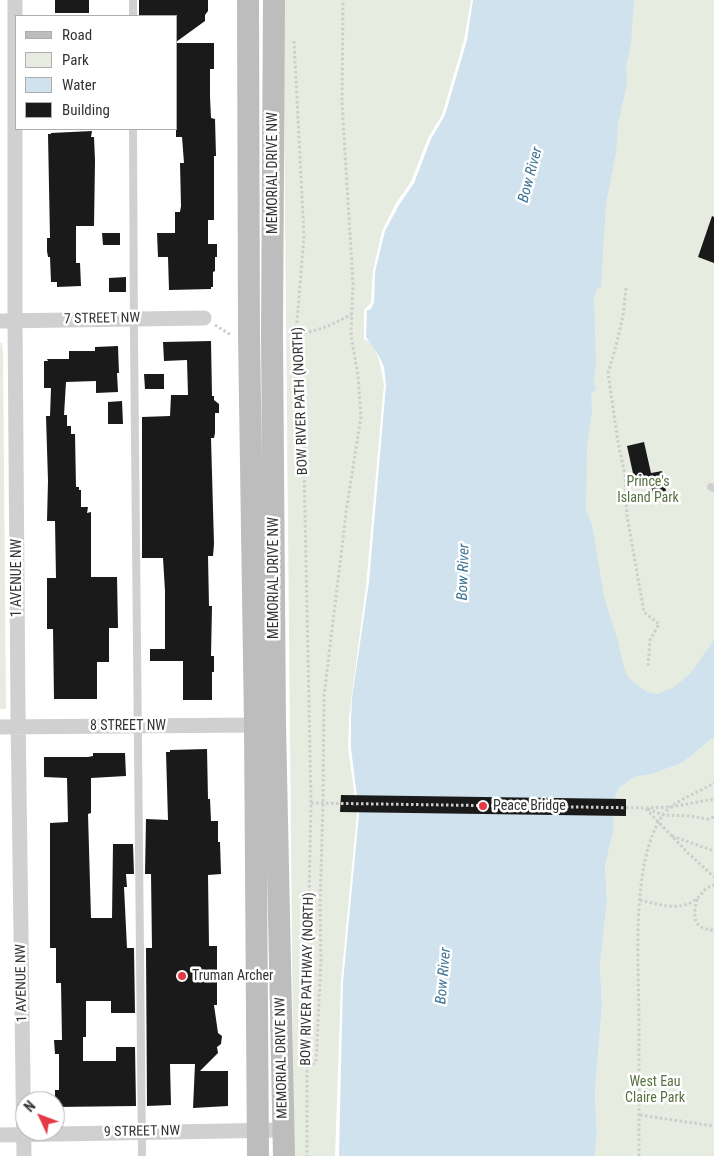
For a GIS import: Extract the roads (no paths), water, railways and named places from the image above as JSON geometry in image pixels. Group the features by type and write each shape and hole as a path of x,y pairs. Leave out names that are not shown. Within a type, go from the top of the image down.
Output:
{"main road":[{"name":"MEMORIAL DRIVE NW","path":"248,0 249,334 255,725 258,1156"},
{"name":"MEMORIAL DRIVE NW","path":"274,0 272,334 275,705 284,1156"}],"street":[{"name":"1 AVENUE NW","path":"15,0 7,321 18,727 23,1091"},
{"name":"7 STREET NW","path":"7,321 204,318"},
{"name":"8 STREET NW","path":"0,727 255,725"},
{"name":"9 STREET NW","path":"65,1134 284,1130"},
{"name":"9 STREET NW","path":"0,1135 15,1135"},
{"name":"1 AVENUE NW","path":"24,1141 24,1156"}],"lane":[{"path":"133,0 133,15"},
{"path":"133,130 133,319 142,1156"}],"water":[{"name":"Bow River","path":"473,0 634,0 631,43 626,66 627,83 618,124 616,153 606,203 601,287 597,289 594,298 596,363 594,382 596,389 591,394 592,412 587,446 586,510 592,525 604,597 628,677 647,692 657,694 673,688 690,674 714,640 714,737 682,763 652,774 634,777 619,788 613,802 614,828 605,866 607,901 600,965 602,1006 595,1092 597,1132 595,1156 339,1156 343,982 359,814 351,748 352,698 369,582 386,385 384,367 366,337 367,310 370,310 374,303 375,272 385,231 414,183 431,139 445,115 467,40"}],"place":[{"name":"Peace Bridge","path":"483,806"},
{"name":"Truman Archer","path":"182,976"}],"park label":[{"name":"Prince's Island Park","path":"648,490"},
{"name":"West Eau Claire Park","path":"655,1090"}]}
